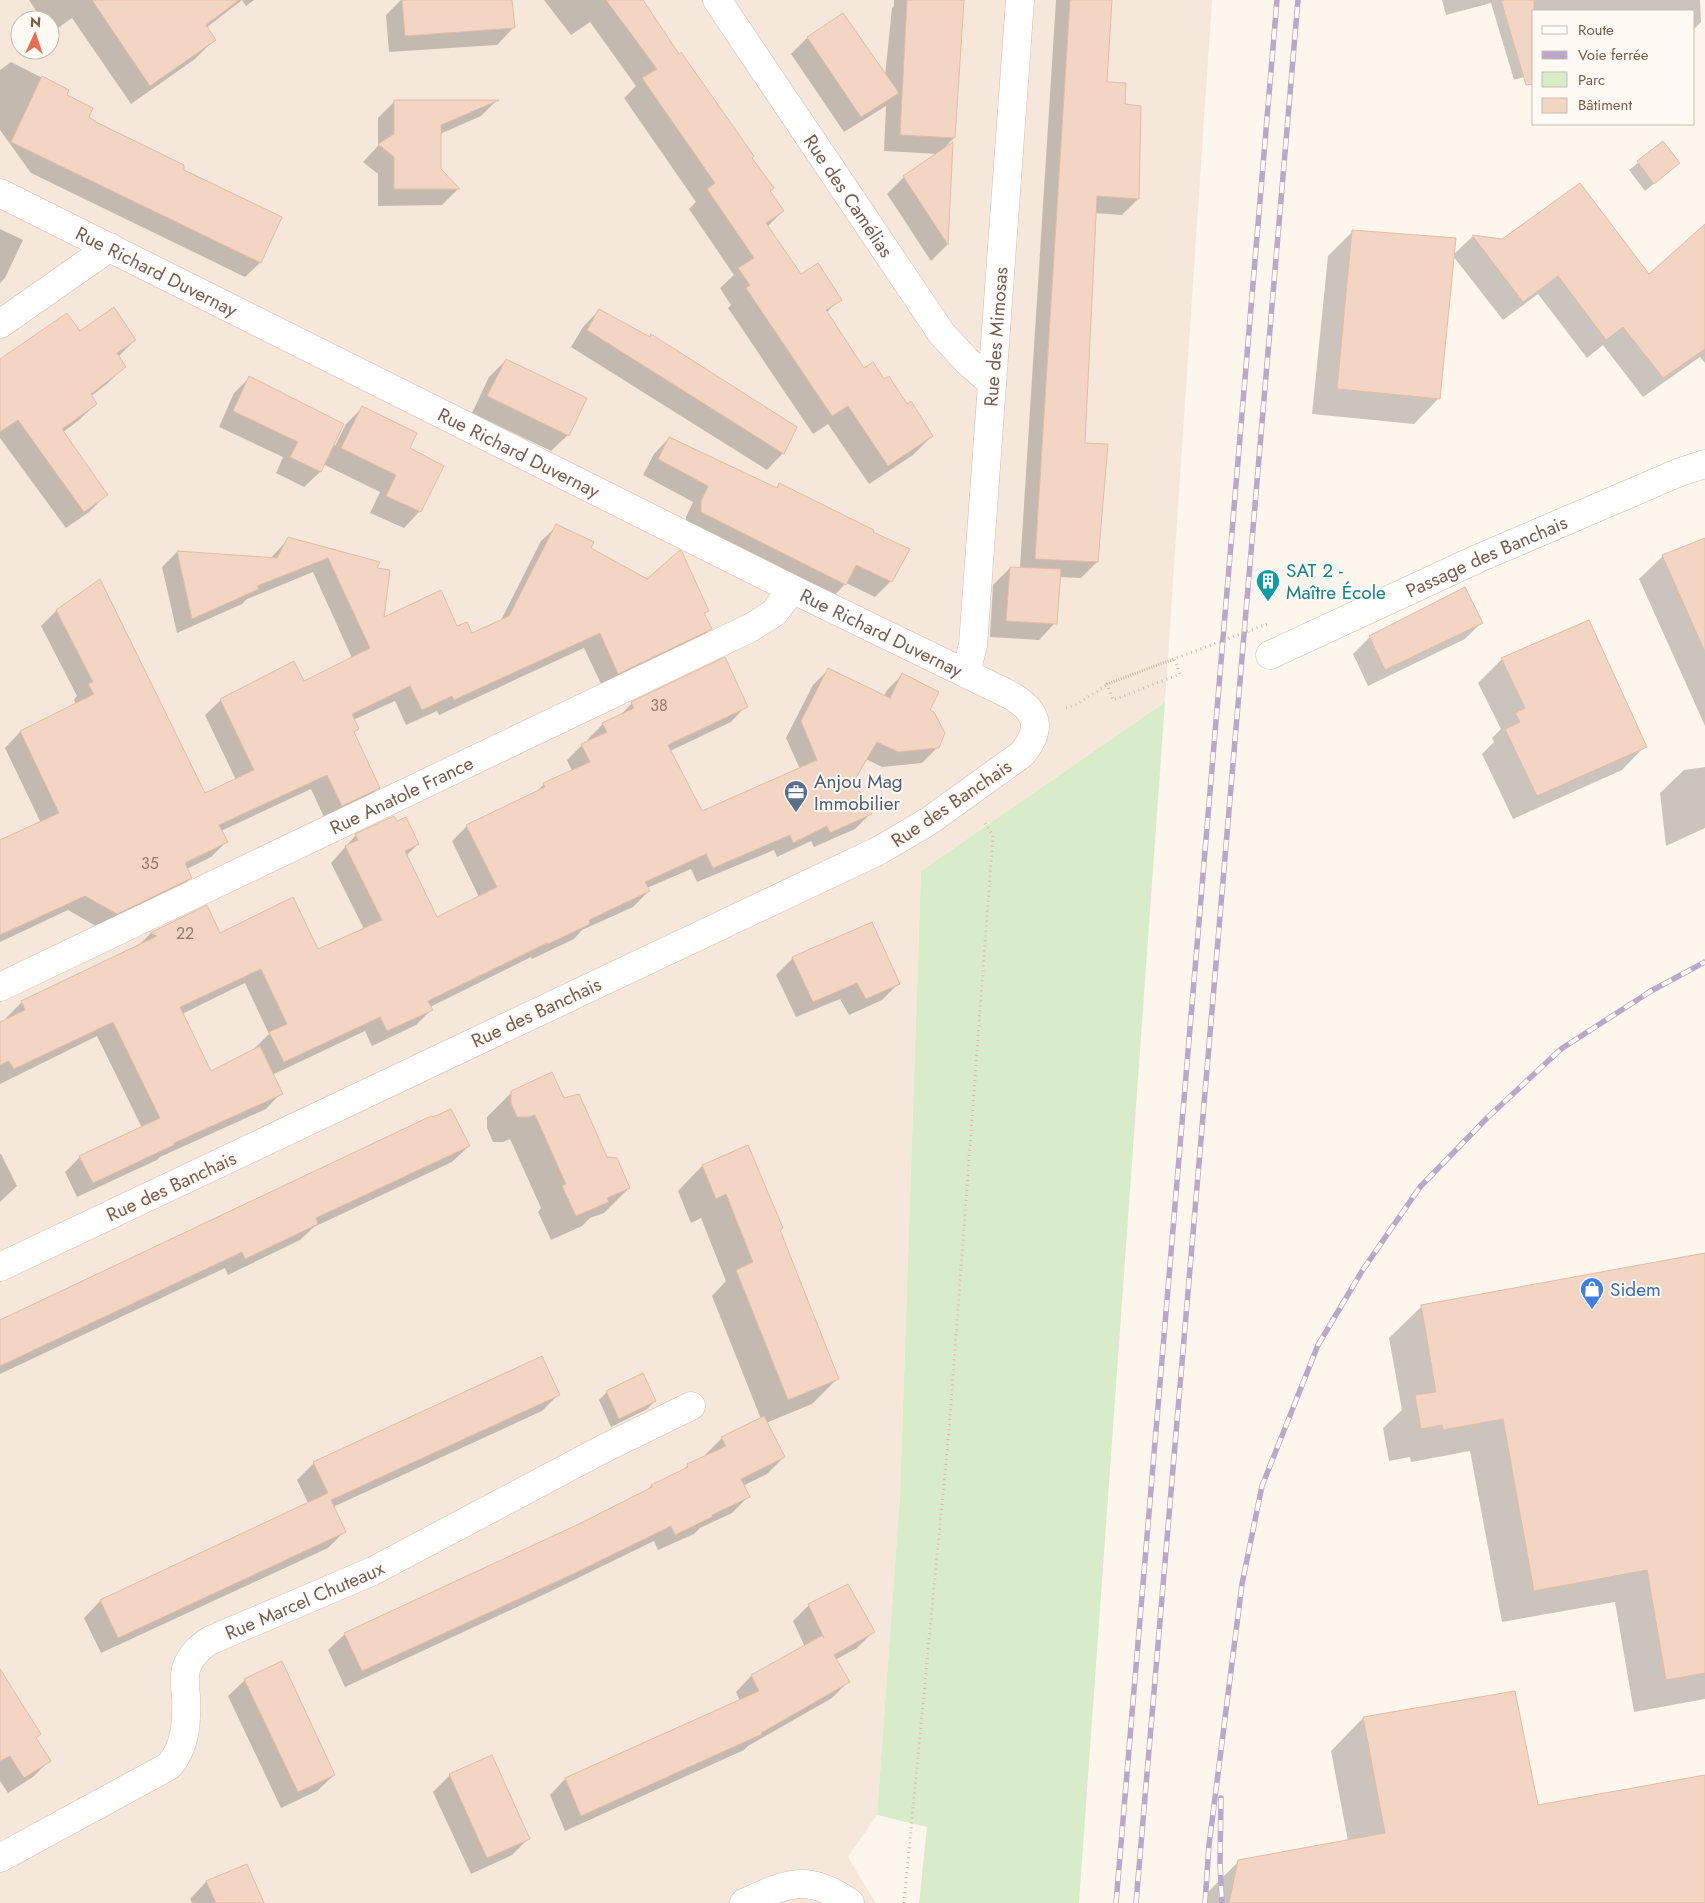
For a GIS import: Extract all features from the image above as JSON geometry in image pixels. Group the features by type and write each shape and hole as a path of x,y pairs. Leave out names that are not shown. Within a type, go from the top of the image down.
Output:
{"street":[{"name":"Rue des Camélias","path":"717,0 942,334 992,384"},
{"name":"Rue des Mimosas","path":"966,673 974,644 1020,0"},
{"name":"Rue Richard Duvernay","path":"0,193 792,590 966,673 1025,705 1034,716"},
{"path":"0,324 110,247"},
{"name":"Passage des Banchais","path":"1270,655 1486,555 1680,472 1705,464"},
{"name":"Rue Anatole France","path":"0,987 750,628 774,613 792,590"},
{"name":"Rue des Banchais","path":"0,1267 880,850 929,821 1022,754 1031,743 1035,730 1034,716"},
{"name":"Rue Marcel Chuteaux","path":"4,1848 169,1766 181,1748 187,1719 186,1670 190,1659 199,1648 211,1640 373,1571 603,1448 691,1406"},
{"path":"744,1903 793,1884 815,1885 841,1897"}],"path":[{"path":"1034,716 1074,706 1110,683 1174,659 1180,674 1113,700 1107,684 1270,623"},
{"path":"904,1903 949,1430 993,835 984,822"}],"shaded area":[{"path":"0,0 1212,0 1165,702 921,871 900,1495 877,1815 848,1857 876,1903 0,1903"}],"green space":[{"path":"1165,702 1079,1903 919,1903 927,1827 877,1815 900,1495 921,871"}],"building":[{"path":"92,0 239,0 206,25 216,40 150,86"},
{"path":"402,0 512,0 515,28 405,36"},
{"path":"606,0 643,0 679,54 681,52 754,156 752,158 774,188 770,191 784,211 766,223 801,274 818,263 842,300 826,310 864,368 873,362 884,379 889,376 907,404 911,401 933,436 888,466 848,406 832,416 746,288 750,285 738,268 754,258 707,189 715,183 642,78 657,69"},
{"path":"907,0 964,0 955,138 900,135"},
{"path":"1070,0 1112,0 1107,82 1126,83 1125,104 1141,106 1139,199 1097,196 1085,443 1108,444 1098,562 1035,559"},
{"path":"1501,0 1534,0 1534,10 1532,10 1532,84 1526,85"},
{"path":"843,13 899,93 861,117 807,37"},
{"path":"42,76 69,90 67,95 93,108 89,117 98,123 184,165 184,170 282,217 261,263 11,142"},
{"path":"394,100 499,100 441,125 441,169 460,189 394,189 394,157 378,144 394,134"},
{"path":"1663,141 1680,163 1654,184 1637,161"},
{"path":"953,142 948,245 903,176"},
{"path":"1580,183 1649,274 1705,224 1705,349 1663,378 1623,327 1606,340 1558,276 1523,302 1472,235 1502,239"},
{"path":"1352,230 1456,238 1440,399 1337,389"},
{"path":"114,307 136,340 117,353 126,367 91,394 97,404 62,429 108,495 84,512 18,420 0,432 0,359 67,313 80,331"},
{"path":"599,309 650,337 651,334 797,427 784,454 587,330"},
{"path":"506,359 587,398 569,436 487,396"},
{"path":"249,376 344,424 321,472 290,457 298,442 233,411"},
{"path":"362,406 417,433 410,448 444,466 421,512 386,496 396,475 341,448"},
{"path":"669,437 777,488 779,483 910,549 892,582 856,565 846,585 701,512 701,501 708,486 658,459"},
{"path":"556,524 594,542 591,548 647,579 680,550 709,611 704,613 712,629 618,674 600,633 454,700 452,696 422,710 410,686 352,714 359,729 354,732 380,788 342,806 327,775 219,825 228,842 185,863 192,878 117,914 85,896 0,935 0,840 59,813 20,731 94,694 88,684 93,682 56,610 100,579 205,793 254,770 220,699 294,661 304,681 370,648 328,558 257,586 259,589 192,619 177,551 277,558 288,537 380,562 377,568 390,570 384,617 441,590 457,626 467,622 472,633 509,616"},
{"path":"1705,538 1705,652 1662,555"},
{"path":"1010,567 1061,569 1057,624 1006,621"},
{"path":"1465,587 1483,623 1385,670 1369,636"},
{"path":"1589,620 1647,747 1537,796 1505,729 1520,722 1515,713 1525,708 1501,658"},
{"path":"725,657 748,707 668,745 702,811 817,760 801,721 828,668 890,698 902,673 939,692 930,710 934,712 945,733 939,748 898,752 877,742 854,781 872,814 830,833 827,826 793,843 790,835 713,868 706,854 645,882 650,891 589,920 590,924 428,1001 433,1010 387,1031 380,1017 284,1062 269,1032 287,1024 261,969 180,1007 211,1071 260,1046 283,1094 174,1143 174,1145 93,1183 79,1156 160,1118 113,1022 14,1069 9,1061 0,1065 0,1022 25,1010 21,1001 157,936 150,933 207,905 220,933 293,897 318,949 382,920 345,846 358,840 355,834 394,816 397,821 406,817 419,844 405,851 437,917 497,887 466,825 545,787 543,783 590,762 581,744 607,732 602,723 634,708 631,702"},
{"path":"872,922 900,984 866,999 857,983 813,1002 792,957"},
{"path":"552,1072 564,1098 579,1094 607,1157 617,1158 630,1188 607,1198 609,1202 576,1216 562,1186 566,1184 535,1115 517,1117 511,1103 511,1091"},
{"path":"451,1109 470,1146 316,1218 318,1224 245,1259 242,1252 0,1366 0,1320 431,1116 433,1117"},
{"path":"748,1145 783,1228 780,1230 839,1379 788,1400 736,1270 753,1262 726,1194 716,1199 702,1165"},
{"path":"1705,1253 1705,1673 1666,1680 1647,1570 1534,1591 1503,1419 1443,1430 1442,1425 1421,1429 1415,1395 1436,1392 1421,1305"},
{"path":"542,1356 560,1395 331,1500 346,1532 118,1638 100,1600 328,1493 313,1462"},
{"path":"643,1373 656,1401 619,1419 606,1391"},
{"path":"764,1416 785,1457 741,1479 750,1497 675,1535 671,1526 573,1574 362,1671 344,1633 581,1523 652,1487 651,1485 688,1467 687,1464 726,1446 721,1437"},
{"path":"848,1584 875,1632 834,1655 850,1682 762,1734 581,1816 565,1778 759,1691 751,1675 823,1635 808,1604"},
{"path":"282,1661 335,1775 298,1792 244,1679"},
{"path":"0,1669 41,1734 36,1738 51,1761 24,1778 10,1756 0,1761"},
{"path":"1515,1691 1538,1805 1705,1775 1705,1903 1229,1903 1238,1860 1385,1833 1363,1717"},
{"path":"492,1755 530,1839 487,1858 449,1774"},
{"path":"247,1864 264,1903 216,1903 206,1881"}],"railway":[{"path":"1116,1903 1277,0"},
{"path":"1136,1903 1298,0"},
{"path":"1205,1903 1209,1845 1242,1584 1262,1486 1318,1345 1362,1271 1420,1187 1487,1118 1561,1049 1651,991 1705,962"},
{"path":"1221,1798 1220,1863 1222,1903"}],"place":[{"name":"SAT 2 - Maître École","path":"1268,602"},
{"name":"Anjou Mag Immobilier","path":"796,813"},
{"name":"Sidem","path":"1592,1310"}]}
